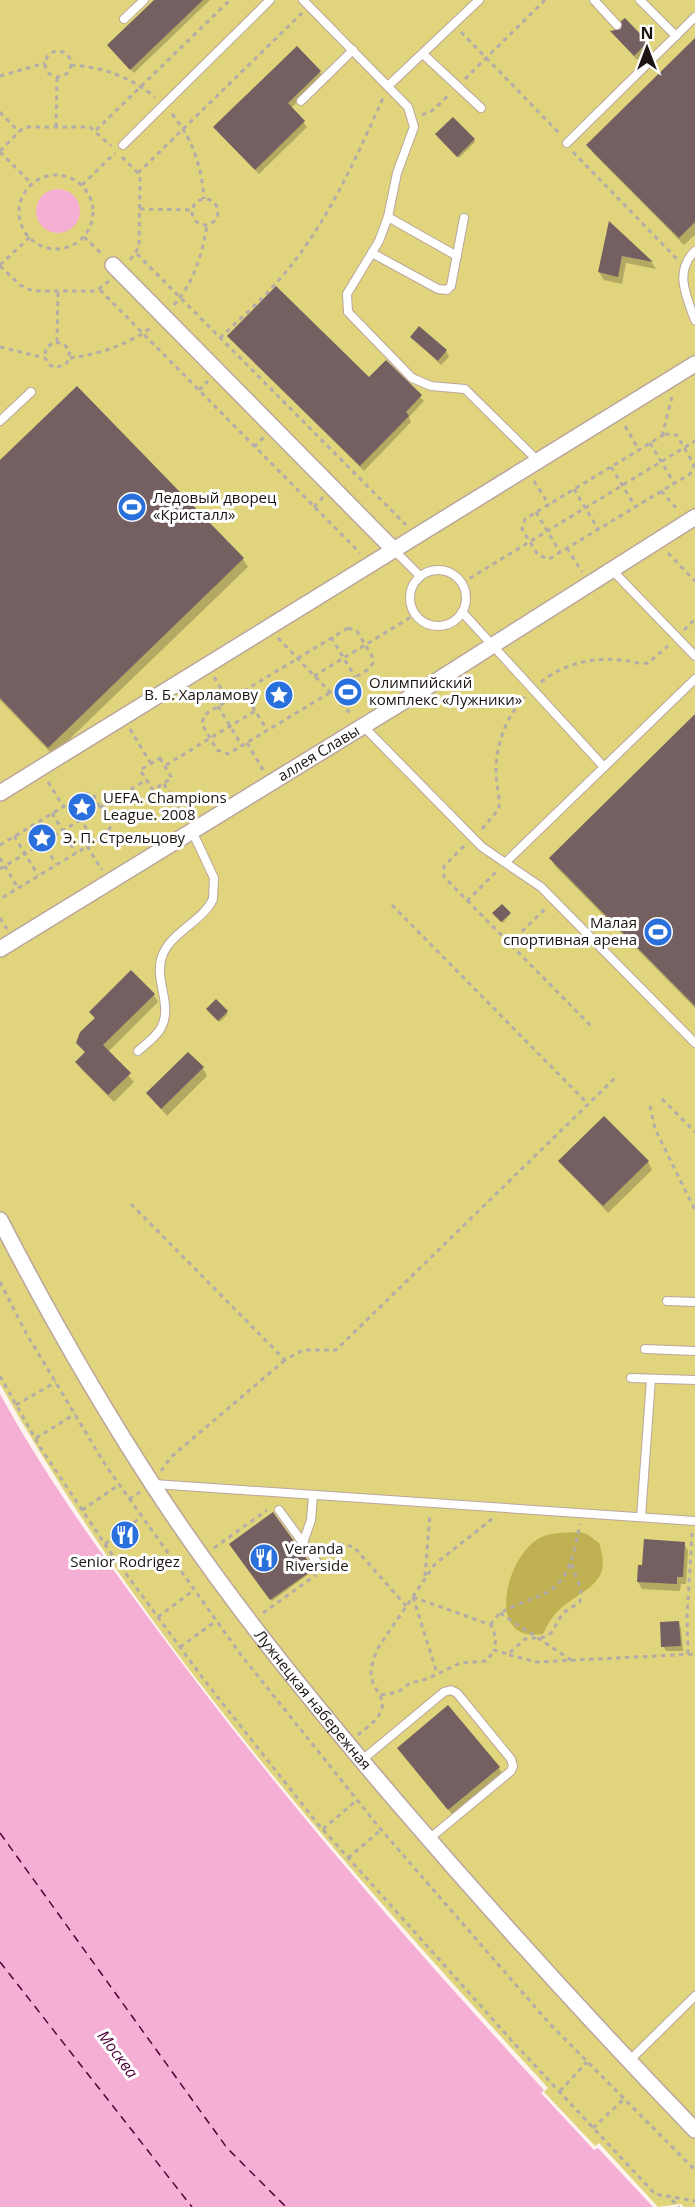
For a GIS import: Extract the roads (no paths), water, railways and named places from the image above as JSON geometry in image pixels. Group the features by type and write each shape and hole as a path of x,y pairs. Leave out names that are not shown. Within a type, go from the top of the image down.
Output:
{"street":[{"path":"116,268 394,550"},
{"path":"0,793 695,364"},
{"name":"аллея Славы","path":"0,949 363,726 692,519"},
{"name":"Лужнецкая набережная","path":"0,1220 51,1319 152,1484 251,1622 348,1745 429,1839 628,2061 695,2130"}],"lane":[{"path":"124,19 144,0"},
{"path":"119,148 270,0"},
{"path":"388,86 479,0"},
{"path":"594,0 617,25"},
{"path":"640,0 676,36"},
{"path":"307,3 408,106 412,116 412,135 398,173 388,218 372,253 347,294 346,305 351,316 412,378 431,386 460,387 469,392 532,464"},
{"path":"567,143 695,18"},
{"path":"301,101 353,50"},
{"path":"423,54 481,108"},
{"path":"388,218 457,256"},
{"path":"372,253 444,291 451,286 464,218"},
{"path":"695,250 687,260 683,275 685,295 695,320"},
{"path":"0,421 31,392"},
{"path":"394,550 420,576"},
{"path":"610,569 695,656"},
{"path":"435,570 443,570 450,572 462,583 466,597 462,612 457,618 443,625 428,624 416,614 410,594 420,576 435,570"},
{"path":"462,612 531,690 604,767"},
{"path":"506,862 695,679"},
{"path":"363,726 482,847 529,877 554,900 695,1043"},
{"path":"138,1052 158,1032 164,1021 165,1007 160,968 163,954 213,899 213,878 192,831"},
{"path":"667,1301 695,1302"},
{"path":"645,1349 695,1351"},
{"path":"632,1378 695,1380"},
{"path":"641,1517 651,1378"},
{"path":"152,1484 694,1521"},
{"path":"303,1543 311,1520 313,1495"},
{"path":"279,1510 319,1565"},
{"path":"362,1760 444,1692 451,1690 457,1694 511,1759 513,1766 511,1771 429,1839"},
{"path":"628,2061 695,1996"}],"water":[{"path":"58,189 67,190 74,195 79,202 79,220 74,227 67,232 58,233 49,232 42,227 37,220 36,211 37,202 42,195 49,190"},
{"name":"Москва","path":"0,1394 53,1482 92,1540 245,1745 391,1920 544,2090 541,2093 594,2150 598,2148 653,2207 0,2207"}],"place":[{"name":"Ледовый дворец «Кристалл»","path":"132,507"},
{"name":"Олимпийский комплекс «Лужники»","path":"348,692"},
{"name":"В. Б. Харламову","path":"279,695"},
{"name":"UEFA. Champions League. 2008","path":"82,807"},
{"name":"Э. П. Стрельцову","path":"42,838"},
{"name":"Малая спортивная арена","path":"658,932"},
{"name":"Senior Rodrigez","path":"125,1535"},
{"name":"Veranda Riverside","path":"264,1558"}]}
